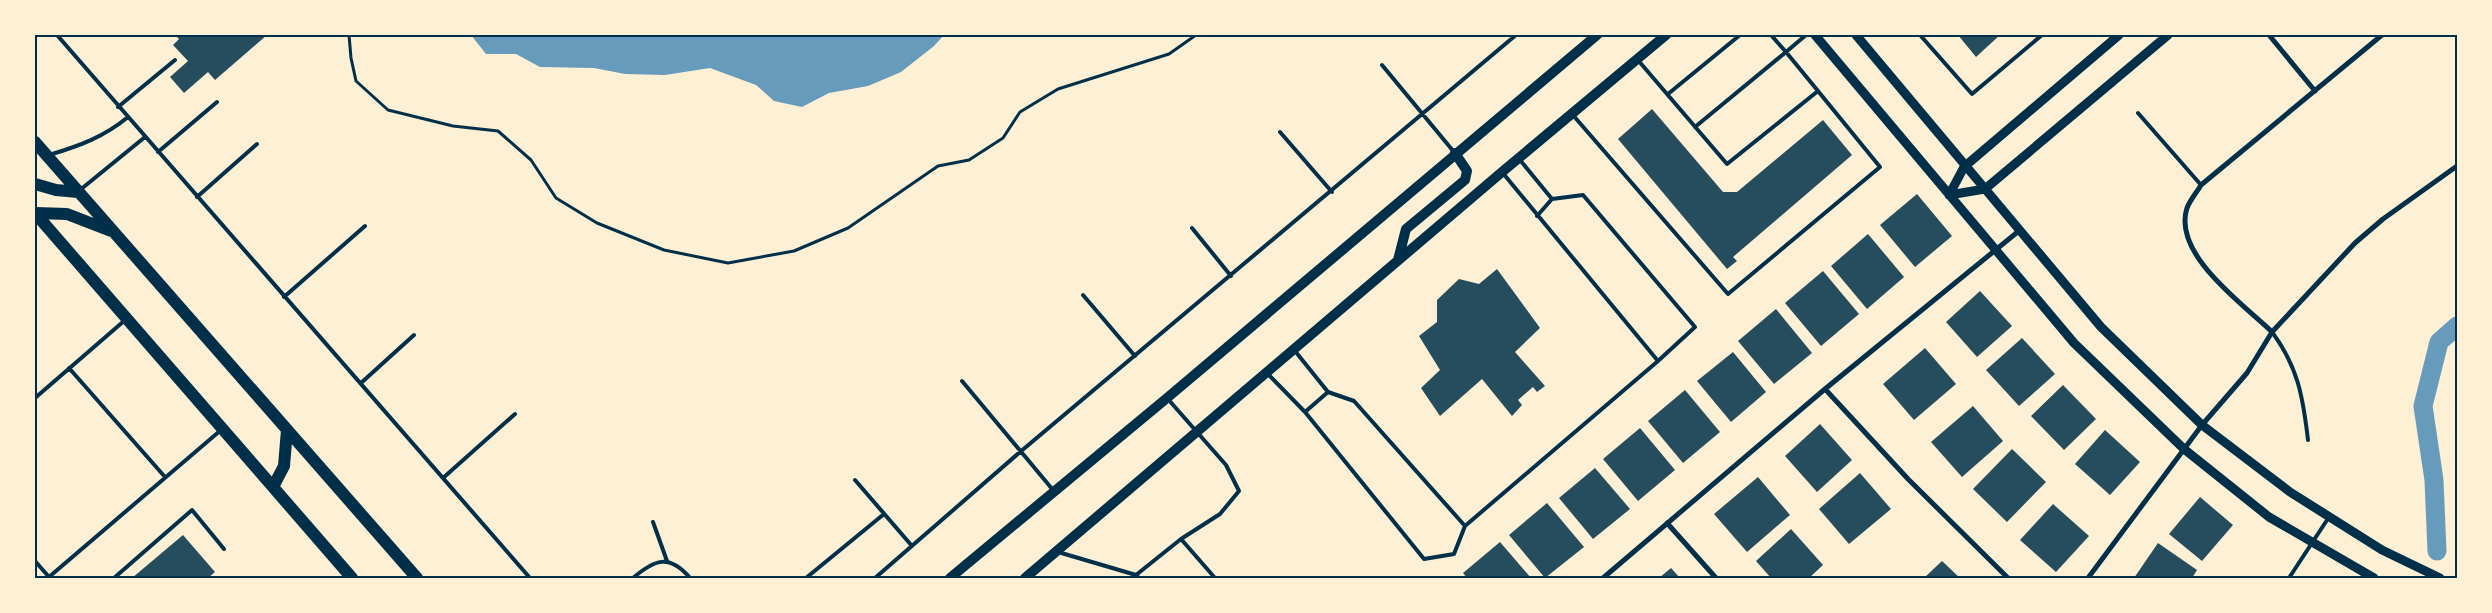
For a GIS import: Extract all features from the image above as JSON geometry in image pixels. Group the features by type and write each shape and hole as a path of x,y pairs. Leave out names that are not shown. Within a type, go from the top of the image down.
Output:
{"main road":[{"path":"950,578 1167,398 1597,35"},
{"path":"1025,578 1518,158 1666,35"},
{"path":"35,142 417,578"},
{"path":"1398,260 1406,229 1465,180 1466,171 1455,153"},
{"path":"35,184 56,190 78,192"},
{"path":"35,213 67,214 114,232"},
{"path":"35,213 352,578"},
{"path":"273,487 284,466 287,430"}],"street":[{"path":"1815,35 2074,343 2184,450 2270,517 2374,578"},
{"path":"1856,35 1964,166 2101,326 2202,424 2290,492 2382,550 2440,578"},
{"path":"1948,194 1964,166 2119,35"},
{"path":"1948,194 1985,189 2168,35"},
{"path":"2269,35 2315,91"},
{"path":"2272,332 2209,272 2191,249 2185,226 2187,208 2201,185 2382,35"},
{"path":"2088,578 2202,424 2247,373 2272,332 2355,243 2383,219 2457,166"},
{"path":"1603,578 1826,389 2020,230"},
{"path":"1826,389 1908,478 2008,578"},
{"path":"1666,523 1716,578"}],"lane":[{"path":"56,35 530,578"},
{"path":"875,578 1020,452 1332,192 1516,35"},
{"path":"1668,94 1740,35"},
{"path":"1572,114 1728,294 1880,167 1771,35"},
{"path":"1695,127 1806,35"},
{"path":"1920,35 1972,94 2042,35"},
{"path":"1637,59 1727,164 1818,92"},
{"path":"118,107 175,60"},
{"path":"1382,65 1422,116 1455,153"},
{"path":"158,152 217,102"},
{"path":"2138,113 2201,185"},
{"path":"47,156 82,145 110,132 128,117"},
{"path":"1280,132 1332,192"},
{"path":"78,192 145,137"},
{"path":"197,197 257,144"},
{"path":"1518,158 1552,198"},
{"path":"1502,172 1658,361"},
{"path":"1267,372 1304,412 1424,559 1454,554 1465,526 1658,361 1695,327 1583,195 1552,198 1537,216"},
{"path":"284,297 364,226"},
{"path":"1192,228 1231,276"},
{"path":"1083,295 1135,356"},
{"path":"35,398 127,318"},
{"path":"2272,332 2287,353 2299,382 2308,440"},
{"path":"360,383 414,334"},
{"path":"1294,349 1328,392 1354,401 1465,526"},
{"path":"69,368 165,477"},
{"path":"962,381 1054,492"},
{"path":"1304,412 1328,392"},
{"path":"1056,552 1138,577 1181,539 1220,514 1239,492 1226,465 1167,398"},
{"path":"443,478 515,414"},
{"path":"35,561 49,576 222,429"},
{"path":"855,480 912,546"},
{"path":"114,578 192,510 224,550"},
{"path":"806,578 884,514"},
{"path":"2289,578 2329,517"},
{"path":"653,522 666,561"},
{"path":"1181,539 1216,578"},
{"path":"633,578 650,564 666,561 676,566 690,578"}],"path":[{"path":"349,35 356,81 388,110 453,126 498,131 531,160 556,198 597,223 664,250 728,264 794,251 848,228 938,166 969,160 1003,138 1020,112 1058,89 1169,54 1196,35"}],"water":[{"path":"471,35 944,35 934,46 901,72 868,86 829,93 802,107 774,101 756,85 710,68 665,75 625,74 594,68 540,67 516,54 486,54"}],"building":[{"path":"175,35 267,35 215,80 208,72 184,93 170,77 188,61 173,45 179,39"},
{"path":"1958,35 2000,35 1976,57"},
{"path":"1652,109 1723,192 1737,192 1823,120 1852,155 1733,257 1737,261 1727,269 1618,139"},
{"path":"1917,194 1952,236 1915,267 1880,225"},
{"path":"1868,234 1904,277 1867,309 1831,266"},
{"path":"1497,269 1540,328 1515,352 1545,386 1537,392 1533,387 1518,400 1522,405 1512,416 1482,379 1440,416 1421,388 1440,370 1419,336 1437,322 1437,300 1459,279 1479,284"},
{"path":"1823,271 1859,314 1821,346 1785,303"},
{"path":"1980,291 2012,326 1977,357 1946,322"},
{"path":"1776,309 1812,353 1774,384 1738,341"},
{"path":"2022,338 2055,374 2019,406 1986,370"},
{"path":"1925,348 1956,384 1914,420 1883,384"},
{"path":"1733,352 1766,392 1731,422 1697,381"},
{"path":"2063,385 2096,419 2064,450 2031,416"},
{"path":"1685,390 1720,432 1683,463 1648,421"},
{"path":"1973,406 2003,441 1962,477 1931,442"},
{"path":"1820,424 1852,460 1817,492 1785,456"},
{"path":"1640,428 1675,470 1638,501 1603,459"},
{"path":"2105,430 2140,462 2110,495 2075,464"},
{"path":"2012,449 2046,482 2007,522 1973,489"},
{"path":"1595,468 1630,509 1593,539 1559,498"},
{"path":"1860,473 1891,509 1849,544 1819,509"},
{"path":"1758,477 1790,515 1747,552 1714,514"},
{"path":"2200,497 2233,525 2202,561 2169,534"},
{"path":"1547,503 1584,547 1545,578 1509,535"},
{"path":"2053,504 2089,536 2056,572 2020,540"},
{"path":"1791,529 1823,565 1809,578 1771,578 1756,561"},
{"path":"183,535 215,572 208,578 132,578"},
{"path":"1500,542 1531,578 1467,578 1463,573"},
{"path":"2158,543 2197,570 2192,578 2134,578"},
{"path":"1942,561 1960,578 1924,578"},
{"path":"1671,568 1680,578 1659,578"}],"waterway":[{"path":"2437,551 2434,480 2423,406 2439,342 2457,326"}]}
